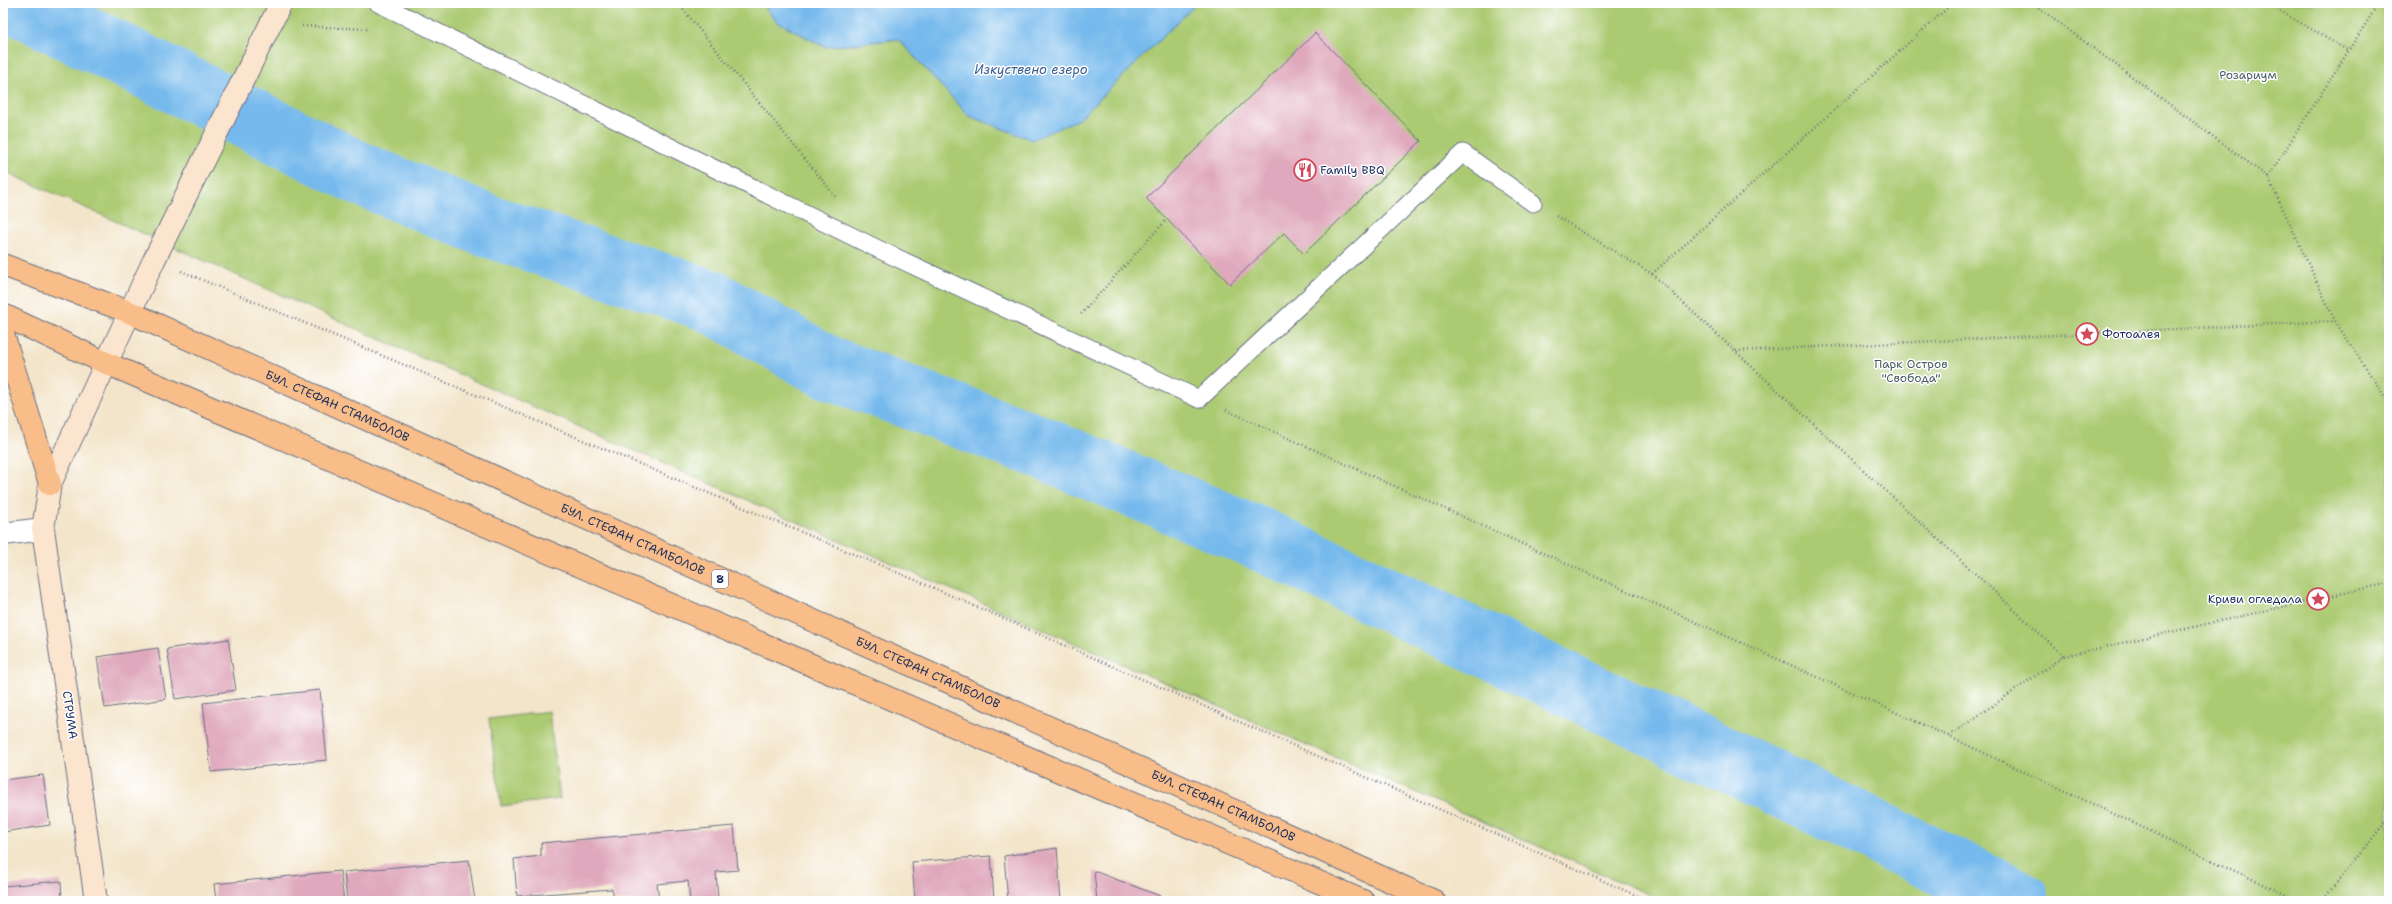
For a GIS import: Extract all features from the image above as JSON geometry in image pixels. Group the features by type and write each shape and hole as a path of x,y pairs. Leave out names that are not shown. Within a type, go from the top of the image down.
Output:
{"main road":[{"name":"БУЛ. СТЕФАН СТАМБОЛОВ","path":"3,265 129,312 1434,901"},
{"path":"3,315 106,363 1363,901"},
{"path":"3,334 50,484"}],"street":[{"name":"СТРУМА","path":"96,901 43,529 50,484 129,312 281,3"},
{"path":"3,534 43,529"}],"lane":[{"path":"378,3 878,249 1199,399 1463,153 1533,203"}],"path":[{"path":"678,3 838,200"},
{"path":"1652,274 1953,3"},
{"path":"2032,3 2268,177 2335,321 2389,403"},
{"path":"2266,3 2349,51"},
{"path":"2268,177 2379,3"},
{"path":"269,25 368,29"},
{"path":"1533,203 1652,274 2064,656"},
{"path":"1062,335 1166,219"},
{"path":"154,260 920,582 1649,901"},
{"path":"1736,351 2335,321"},
{"path":"1199,399 1948,736 2299,901"},
{"path":"1948,736 2064,656 2389,583"},
{"path":"2321,901 2389,818"}],"green space":[{"name":"Парк Остров \"Свобода\"","path":"3,3 762,3 776,21 825,47 898,39 969,116 1079,119 1197,3 2389,3 2389,901 1664,901 413,354 3,171"},
{"path":"549,711 560,799 501,806 489,719"}],"water":[{"name":"Изкуствено езеро","path":"762,3 1197,3 1079,119 1032,140 969,116 898,39 825,47 776,21"}],"building":[{"path":"1315,33 1421,141 1304,254 1284,233 1230,284 1146,198"},
{"path":"228,639 236,690 175,699 167,649"},
{"path":"158,648 166,699 105,708 97,657"},
{"path":"320,690 327,760 211,772 203,703"},
{"path":"43,775 50,825 3,832 3,780"},
{"path":"734,826 738,870 716,872 718,898 690,901 688,881 657,884 659,901 615,901 612,889 517,896 514,859 541,856 541,843"},
{"path":"1057,848 1061,901 1008,901 1004,856"},
{"path":"991,856 994,901 915,901 912,862"},
{"path":"469,860 475,901 347,901 344,872"},
{"path":"340,871 344,901 216,901 214,884"},
{"path":"1094,871 1160,896 1160,901 1097,901"},
{"path":"61,881 62,901 3,901 3,886"}],"waterway":[{"path":"17,3 363,175 486,225 711,301 825,366 1038,446 1258,538 1749,770 2018,901"}],"place":[{"name":"Family BBQ","path":"1305,170"},
{"name":"Фотоалея","path":"2087,334"},
{"name":"Криви огледала","path":"2318,599"}],"park label":[{"name":"Розариум","path":"2248,75"}]}
